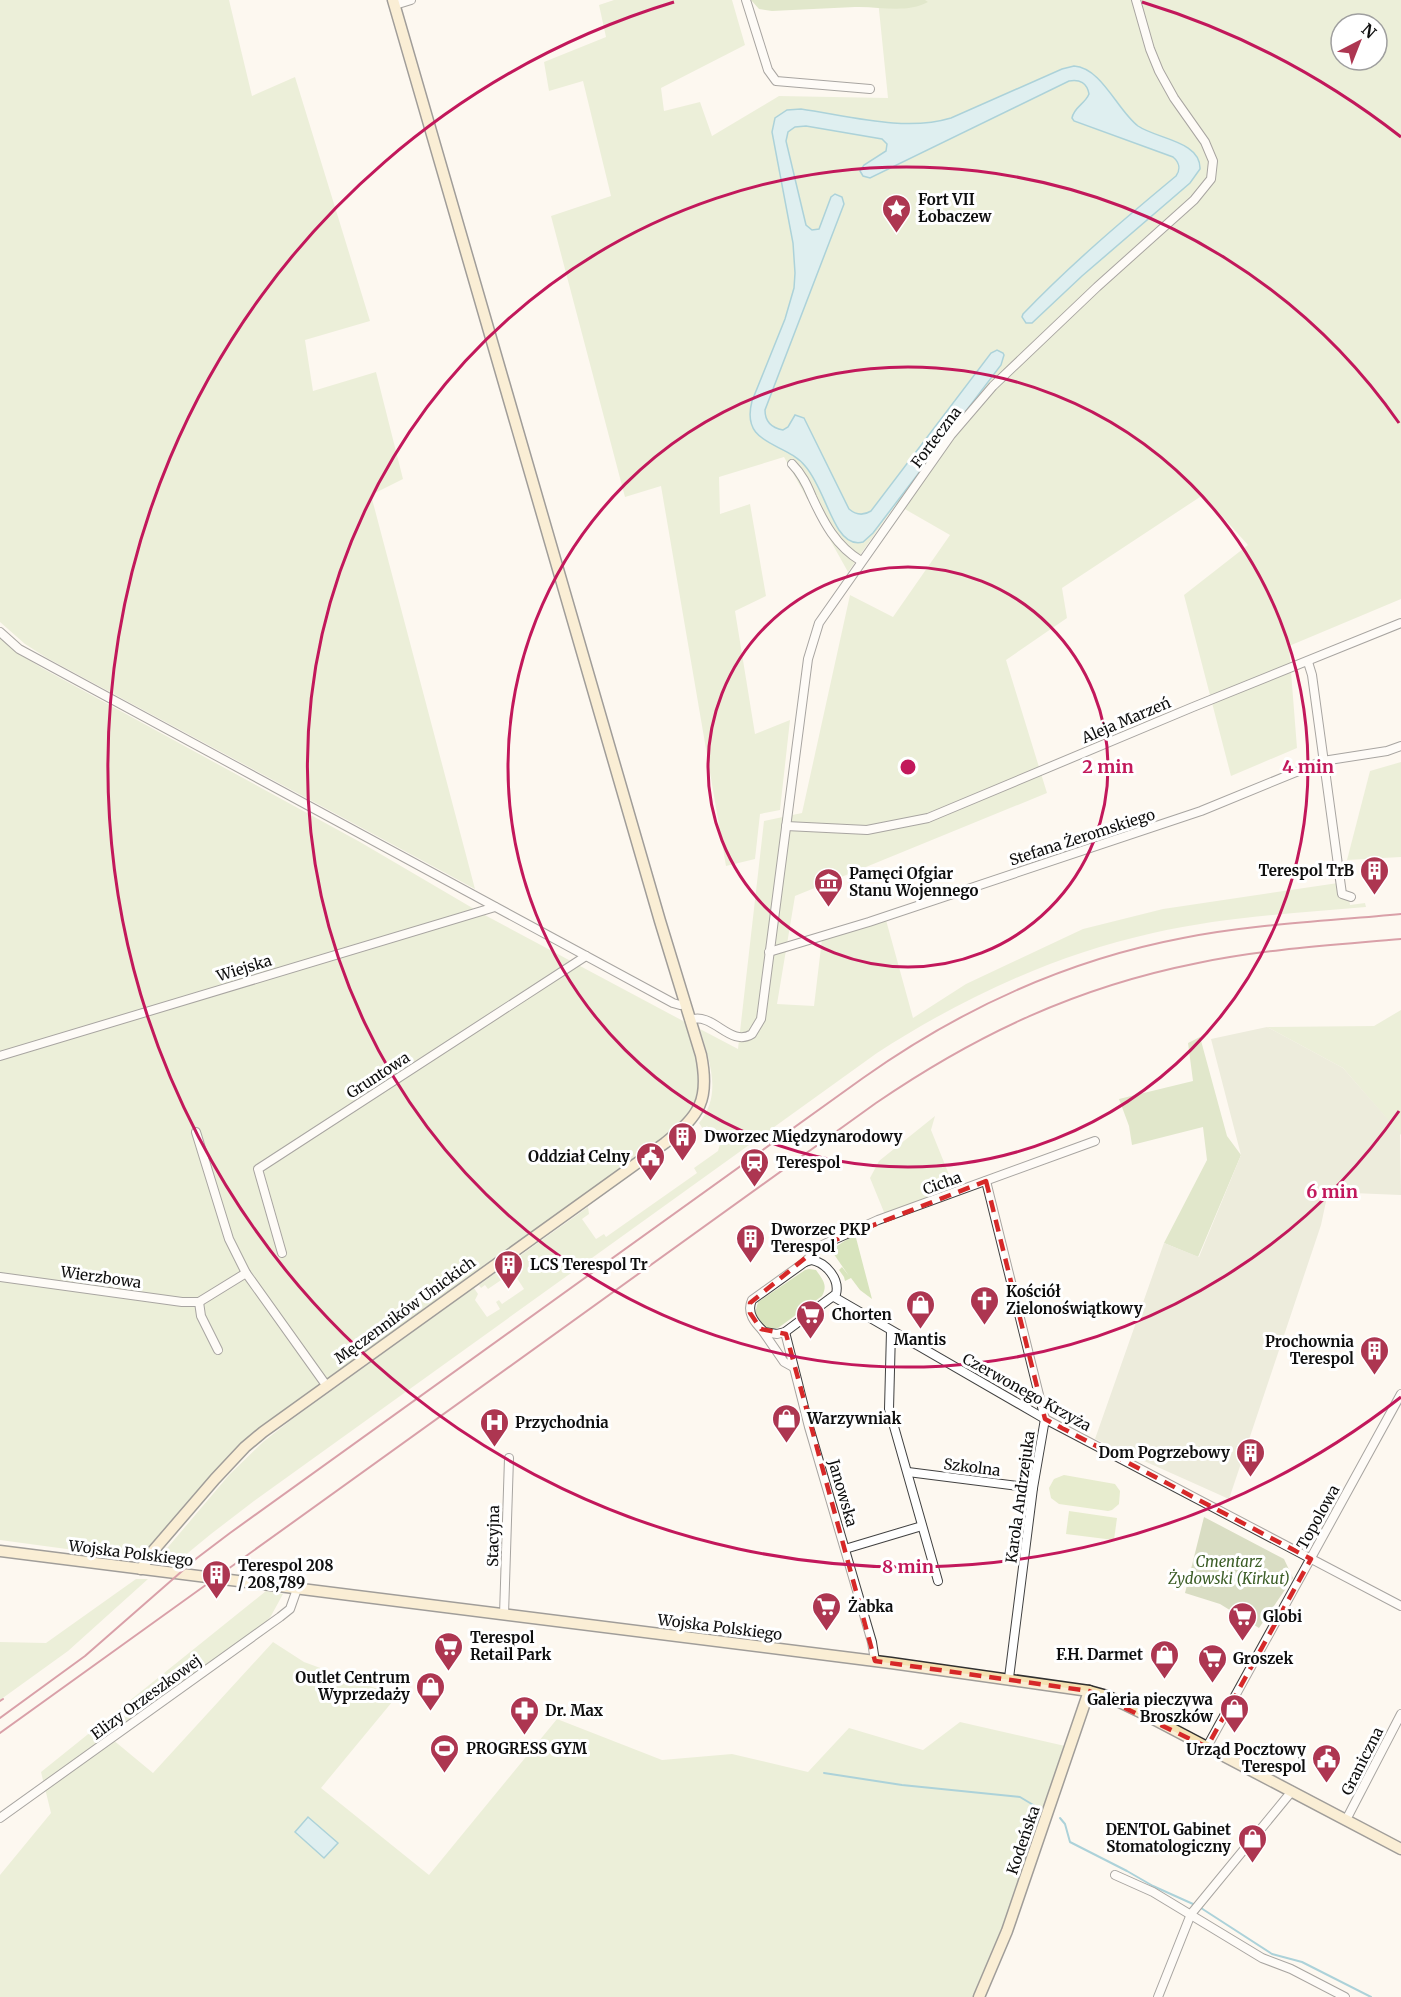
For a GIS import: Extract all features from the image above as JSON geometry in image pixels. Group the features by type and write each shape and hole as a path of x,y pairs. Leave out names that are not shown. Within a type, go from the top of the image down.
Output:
{"main road":[{"name":"Męczenników Unickich","path":"141,1569 153,1551 245,1447 326,1385 682,1130 703,1098 705,1083 701,1055 394,2"},
{"name":"Wojska Polskiego","path":"0,1551 1010,1678 1089,1691 1122,1703 1401,1849"},
{"name":"Kodeńska","path":"979,1997 1011,1922 1089,1691"}],"street":[{"path":"394,2 411,0"},
{"path":"746,0 768,70 776,81 870,88"},
{"name":"Forteczna","path":"691,1023 700,1018 741,1038 753,1034 761,1019 808,659 819,623 951,435 993,386 1097,287 1194,200 1211,179 1213,162 1205,142 1174,98 1159,71 1136,0"},
{"path":"792,464 801,472 824,522 840,545 861,561"},
{"name":"Aleja Marzeń","path":"786,826 867,830 928,819 1193,707 1401,623"},
{"path":"0,632 18,649 673,1003 686,1004"},
{"path":"1308,662 1312,675 1342,894 1351,897"},
{"name":"Stefana Żeromskiego","path":"769,952 880,918 1201,811 1323,761 1387,751 1401,746"},
{"name":"Wiejska","path":"0,1056 495,907"},
{"name":"Gruntowa","path":"282,1253 258,1169 586,956"},
{"path":"196,1132 230,1239 246,1273 326,1385"},
{"name":"Cicha","path":"793,1367 782,1359 750,1313 749,1306 752,1300 805,1262 820,1246 878,1220 1095,1141"},
{"name":"Karola Andrzejuka","path":"986,1181 1045,1419 1033,1488 1010,1678"},
{"path":"761,1329 772,1334 785,1332 834,1297 837,1285 826,1267 816,1261 805,1262"},
{"path":"218,1350 201,1316 199,1302 246,1273"},
{"name":"Wierzbowa","path":"0,1277 182,1302 199,1302"},
{"name":"Czerwonego Krzyża","path":"834,1297 1045,1419 1401,1606"},
{"path":"891,1331 889,1409 938,1581"},
{"name":"Janowska","path":"785,1332 872,1642 874,1661"},
{"name":"Topolowa","path":"1207,1747 1401,1394"},
{"name":"Stacyjna","path":"504,1615 509,1458"},
{"name":"Szkolna","path":"908,1472 1033,1488"},
{"path":"845,1549 922,1526"},
{"name":"Elizy Orzeszkowej","path":"0,1818 280,1617 290,1609 297,1589"},
{"name":"Graniczna","path":"1346,1820 1401,1714"},
{"path":"1158,1997 1191,1914 1292,1791"},
{"path":"1115,1875 1191,1914 1262,1958 1291,1969 1342,1996"}],"highlighted area":[{"path":"986,1181 1045,1419 1311,1559 1207,1747 1089,1691 875,1661 786,1334 761,1329 750,1313 750,1303 820,1246"}],"green space":[{"path":"0,0 229,0 252,96 295,77 370,321 305,340 313,391 376,372 403,479 371,495 475,889 47,658 25,644 0,622"},
{"path":"614,0 732,0 745,45 661,88 664,111 700,102 712,136 779,96 888,98 878,0 1401,0 1401,599 1289,646 1297,748 1231,776 1184,595 1248,545 1203,495 1062,588 1067,618 1006,660 1047,793 795,896 777,1004 814,1006 822,939 886,920 913,1018 966,984 1083,929 1163,909 1338,883 1341,899 1349,898 1350,905 1365,903 1366,907 1206,923 1116,942 1045,966 942,1014 877,1053 254,1501 172,1566 163,1561 163,1553 229,1475 263,1442 291,1420 474,1288 478,1294 475,1300 487,1317 500,1309 496,1302 499,1300 502,1304 524,1289 513,1272 488,1289 485,1285 481,1288 479,1285 588,1207 589,1214 582,1219 596,1239 604,1234 606,1237 697,1173 694,1168 718,1151 720,1144 707,1126 703,1129 699,1123 711,1101 712,1089 710,1065 700,1029 738,1049 764,821 802,813 850,595 893,617 950,535 896,504 848,572 784,457 719,477 720,514 750,504 766,596 735,611 755,734 790,720 780,810 760,814 755,859 726,866 661,486 625,497 551,216 611,196 583,81 549,91 544,62 606,37 599,5"},
{"path":"751,0 925,0 928,2 902,9 855,7 772,11 759,9"},
{"path":"0,638 42,668 360,842 481,913 685,1022 700,1076 698,1099 678,1127 275,1417 227,1459 149,1546 133,1558 0,1540"},
{"path":"1401,762 1401,857 1347,860 1370,771"},
{"path":"1401,1010 1401,1135 1343,1068 1267,1027 1374,1026"},
{"path":"1267,1027 1343,1068 1400,1133 1401,1195 1328,1192 1321,1225 1229,1499 1095,1439 1164,1243 1199,1257 1241,1155 1211,1039"},
{"path":"1200,1037 1227,1136 1241,1155 1198,1257 1164,1243 1207,1160 1203,1127 1132,1145 1129,1126 1119,1099 1193,1081 1188,1043"},
{"path":"935,1116 931,1130 956,1192 886,1217 870,1178 879,1161"},
{"path":"855,1234 872,1299 860,1290 851,1278 845,1281 839,1270 842,1267 849,1276 831,1250"},
{"path":"809,1269 816,1270 823,1280 825,1289 822,1296 778,1328 769,1329 764,1326 755,1313 758,1302"},
{"path":"1064,1475 1115,1484 1120,1491 1119,1504 1108,1511 1059,1504 1051,1498 1049,1488 1054,1479"},
{"path":"1069,1511 1117,1518 1114,1540 1066,1534"},
{"name":"Cmentarz Żydowski (Kirkut)","path":"1204,1517 1284,1559 1293,1578 1259,1628 1220,1604 1185,1593"},
{"path":"136,1579 148,1579 68,1651 0,1700 0,1642 46,1643"},
{"path":"266,1591 283,1594 271,1616 254,1636 112,1739 153,1773 273,1642 304,1662 397,1696 321,1788 429,1875 557,1719 662,1760 732,1754 808,1772 849,1728 923,1750 960,1722 1065,1746 998,1939 973,1997 0,1997 0,1875 51,1813 41,1772"}],"water":[{"path":"1074,66 1084,68 1093,74 1138,126 1193,152 1200,169 1190,183 1082,276 1032,323 1026,323 1022,317 1023,314 1079,260 1176,176 1179,168 1173,157 1074,121 1073,114 1089,94 1087,87 1082,83 1069,81 870,178 863,176 860,171 864,165 886,151 887,144 882,139 806,126 795,127 788,132 786,141 806,225 812,230 819,229 831,197 835,194 842,197 844,204 765,414 770,424 783,430 788,427 795,415 804,418 849,509 860,514 871,511 991,353 997,350 1004,355 1001,365 873,533 863,542 855,543 839,530 806,467 759,435 753,427 750,416 752,401 785,319 794,288 793,243 772,132 775,118 787,110 801,109 896,123 933,122 951,118 1062,69"},
{"path":"308,1817 338,1843 324,1858 295,1832"}],"waterway":[{"path":"824,1773 902,1785 1020,1797 1035,1806"},
{"path":"1060,1818 1065,1824 1070,1842 1153,1886 1193,1904"},
{"path":"1201,1908 1272,1954 1302,1962 1371,1997"}],"railway":[{"path":"0,1718 85,1656 197,1558 230,1533 863,1078 937,1031 976,1010 1056,974 1140,948 1237,929 1401,914"},
{"path":"0,1733 876,1103 952,1055 1030,1016 1111,985 1154,973 1249,954 1401,939"}],"place":[{"name":"Fort VII Łobaczew","path":"897,234"},
{"name":"Terespol TrB","path":"1375,896"},
{"name":"Pamęci Ofgiar Stanu Wojennego","path":"828,908"},
{"name":"Dworzec Międzynarodowy","path":"683,1162"},
{"name":"Oddział Celny","path":"651,1182"},
{"name":"Terespol","path":"755,1188"},
{"name":"Dworzec PKP Terespol","path":"750,1264"},
{"name":"LCS Terespol Tr","path":"509,1290"},
{"name":"Kościół Zielonoświątkowy","path":"985,1326"},
{"name":"Mantis","path":"920,1330"},
{"name":"Chorten","path":"811,1340"},
{"name":"Prochownia Terespol","path":"1375,1376"},
{"name":"Warzywniak","path":"786,1444"},
{"name":"Przychodnia","path":"494,1448"},
{"name":"Dom Pogrzebowy","path":"1251,1478"},
{"name":"Terespol 208 / 208,789","path":"217,1600"},
{"name":"Żabka","path":"827,1632"},
{"name":"Globi","path":"1242,1642"},
{"name":"Terespol Retail Park","path":"449,1672"},
{"name":"F.H. Darmet","path":"1164,1680"},
{"name":"Groszek","path":"1212,1684"},
{"name":"Outlet Centrum Wyprzedaży","path":"431,1712"},
{"name":"Galeria pieczywa Broszków","path":"1234,1734"},
{"name":"Dr. Max","path":"524,1736"},
{"name":"PROGRESS GYM","path":"445,1774"},
{"name":"Urząd Pocztowy Terespol","path":"1327,1784"},
{"name":"DENTOL Gabinet Stomatologiczny","path":"1252,1864"}]}
